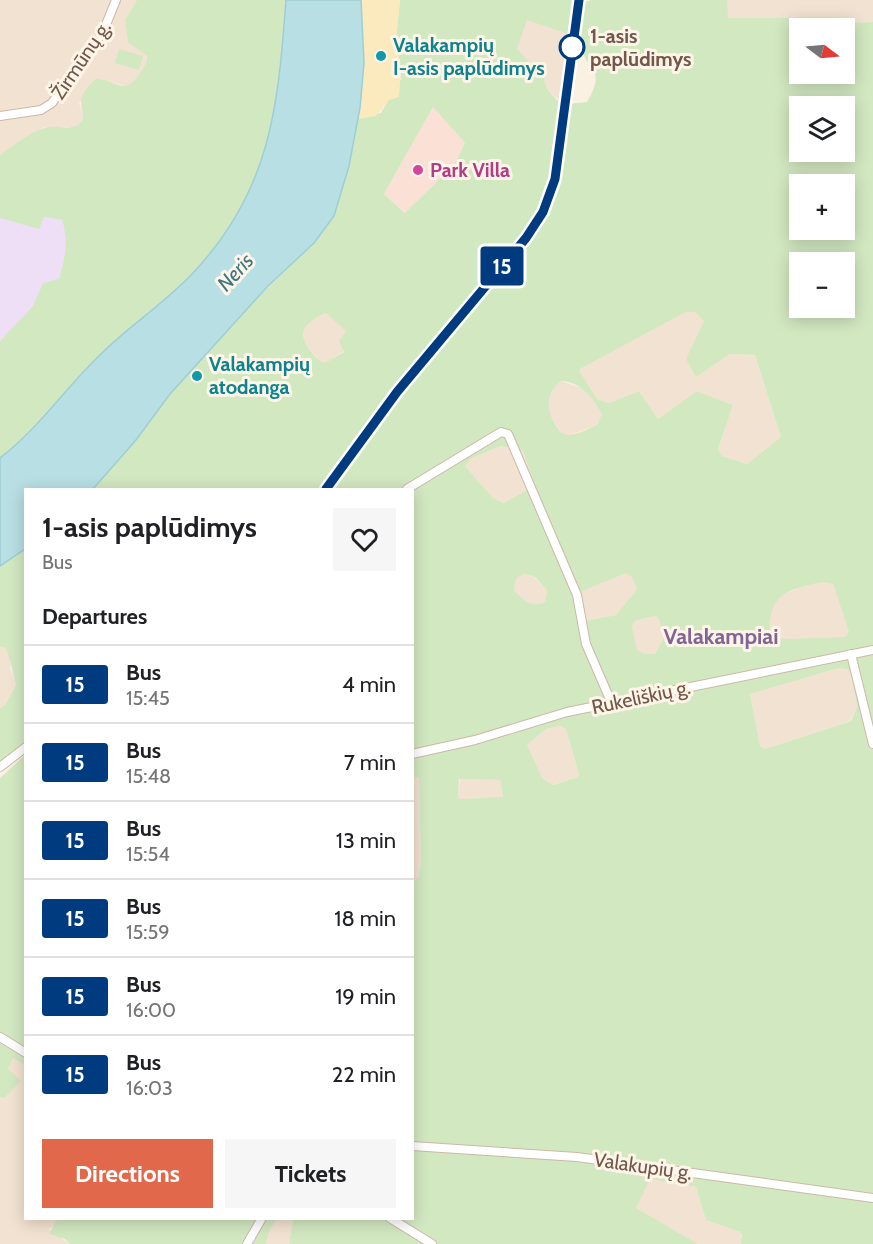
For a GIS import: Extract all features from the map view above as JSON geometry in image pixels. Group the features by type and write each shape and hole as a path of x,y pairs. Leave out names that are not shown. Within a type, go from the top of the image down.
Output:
{"street":[{"name":"Žirmūnų g.","path":"0,116 41,110 52,103 103,32 116,0"},
{"path":"327,488 397,392 526,238 543,212 558,159 579,0"},
{"path":"408,488 501,432 508,434 578,595 586,644 612,704"},
{"name":"Rukeliškių g.","path":"414,754 475,740 567,712 873,650"},
{"path":"850,654 873,744"},
{"path":"0,767 24,749"},
{"path":"0,1037 24,1052"},
{"name":"Valakupių g.","path":"414,1146 577,1157 873,1198"},
{"path":"247,1244 261,1220"},
{"path":"393,1220 432,1244"}],"shaded area":[{"path":"0,0 137,0 125,20 148,61 133,85 127,87 103,79 79,103 83,116 81,123 75,127 44,127 0,155"},
{"path":"727,0 873,0 873,22 855,23 855,18 831,17 727,18"},
{"path":"526,19 571,35 561,102 547,89 543,75 517,49"},
{"path":"433,107 465,143 454,165 406,213 384,194"},
{"path":"44,217 62,220 67,233 66,254 59,280 43,283 34,306 0,341 0,218"},
{"path":"686,312 695,312 704,321 700,335 694,341 697,376 730,354 755,355 781,437 747,464 722,456 718,449 733,405 697,391 658,419 639,391 609,403 597,399 580,372 580,369"},
{"path":"326,313 347,331 344,351 325,364 319,361 304,342 303,332 309,321"},
{"path":"561,381 582,388 597,404 602,414 597,425 568,436 562,434 548,413 548,401 555,386"},
{"path":"501,446 523,451 535,486 502,503 493,498 465,466 472,458"},
{"path":"626,573 632,576 637,589 616,615 579,622 576,620 572,595"},
{"path":"525,574 534,577 547,590 545,602 536,605 528,604 514,590 514,584 519,576"},
{"path":"823,582 833,584 849,632 844,637 783,640 774,637 769,624 772,608 779,597 800,587"},
{"path":"658,617 664,637 655,654 645,654 637,650 632,626 635,621"},
{"path":"0,647 5,647 11,659 10,668 16,685 5,705 0,708"},
{"path":"839,668 847,668 851,672 857,706 850,721 765,749 760,746 750,694"},
{"path":"560,726 566,729 579,774 578,777 552,785 543,779 527,745 546,729"},
{"path":"419,776 421,864 418,878 414,881 414,777"},
{"path":"460,779 500,780 503,798 458,798"},
{"path":"13,1057 24,1064 24,1220 60,1220 49,1230 70,1244 0,1244 0,1097 4,1098 8,1069"},
{"path":"650,1179 696,1187 706,1220 740,1232 741,1244 698,1244 635,1208"},
{"path":"276,1220 293,1220 289,1244 266,1244"}],"green space":[{"path":"137,0 286,0 279,77 266,146 255,178 240,210 220,241 193,273 101,354 27,433 0,458 0,341 33,306 43,283 59,279 66,242 62,220 44,217 39,229 0,218 0,155 38,130 48,127 77,126 83,115 81,101 83,94 96,79 124,86 134,81 144,67 147,58 128,42 125,20"},
{"path":"400,0 577,0 571,35 527,20 517,49 543,75 547,89 557,100 567,104 587,102 595,84 595,74 580,45 580,26 585,2 592,0 727,0 728,18 831,17 833,18 789,18 789,84 855,84 855,23 873,22 873,1244 741,1244 740,1232 706,1220 696,1187 650,1179 636,1208 698,1244 289,1244 293,1220 414,1220 414,881 418,878 421,864 419,777 414,777 414,488 94,488 136,440 170,394 253,302 314,243 334,216 353,148 358,119 381,113 401,79 396,39","holes":["433,107 465,143 454,165 405,213 384,194","686,312 695,312 704,321 686,359 696,377 730,354 755,355 781,437 747,464 722,456 718,449 733,405 697,391 658,419 639,391 609,403 597,399 580,369","326,313 346,331 339,341 344,352 325,363 318,360 310,350 303,332 313,319","561,381 575,384 590,397 602,414 597,425 576,434 567,435 559,430 549,407 550,395","501,446 523,451 535,486 503,503 493,498 465,466 472,458","626,573 632,577 637,589 616,615 579,622 576,619 573,595","525,574 535,577 547,590 545,602 532,604 514,590 515,582","823,582 833,584 849,632 844,637 783,639 774,637 770,624 771,615 774,606 784,594","658,617 664,637 655,654 645,654 637,650 632,626 635,621","839,668 851,672 857,706 851,721 765,749 760,746 750,694","560,726 566,729 578,777 553,785 543,779 527,745 546,729","459,779 500,780 503,797 458,798"]},
{"path":"119,49 143,56 139,70 115,63"},
{"path":"24,550 24,744 0,762 0,708 5,705 16,685 5,647 0,647 0,566"},
{"path":"24,756 24,1064 13,1058 8,1069 21,1081 4,1098 0,1097 0,778"},
{"path":"276,1220 266,1244 70,1244 65,1239 49,1234 56,1221"}],"sand":[{"name":"Valakampių I-asis paplūdimys","path":"361,0 400,0 396,39 401,70 399,97 389,100 376,116 358,119 364,63"}],"water":[{"name":"Neris","path":"286,0 361,0 364,63 360,108 349,166 334,216 314,243 267,287 170,394 136,440 94,488 24,488 24,550 0,566 0,458 27,434 101,354 193,273 219,242 255,178 266,146 274,112"}],"bus line":[{"name":"15","path":"327,488 397,392 526,238 543,212 555,179 562,113 579,0"}],"place":[{"name":"1-asis paplūdimys","path":"572,47"},
{"name":"Valakampių I-asis paplūdimys","path":"381,56"},
{"name":"Park Villa","path":"418,170"},
{"name":"Valakampių atodanga","path":"197,376"}],"district":[{"name":"Valakampiai","path":"721,636"}]}
